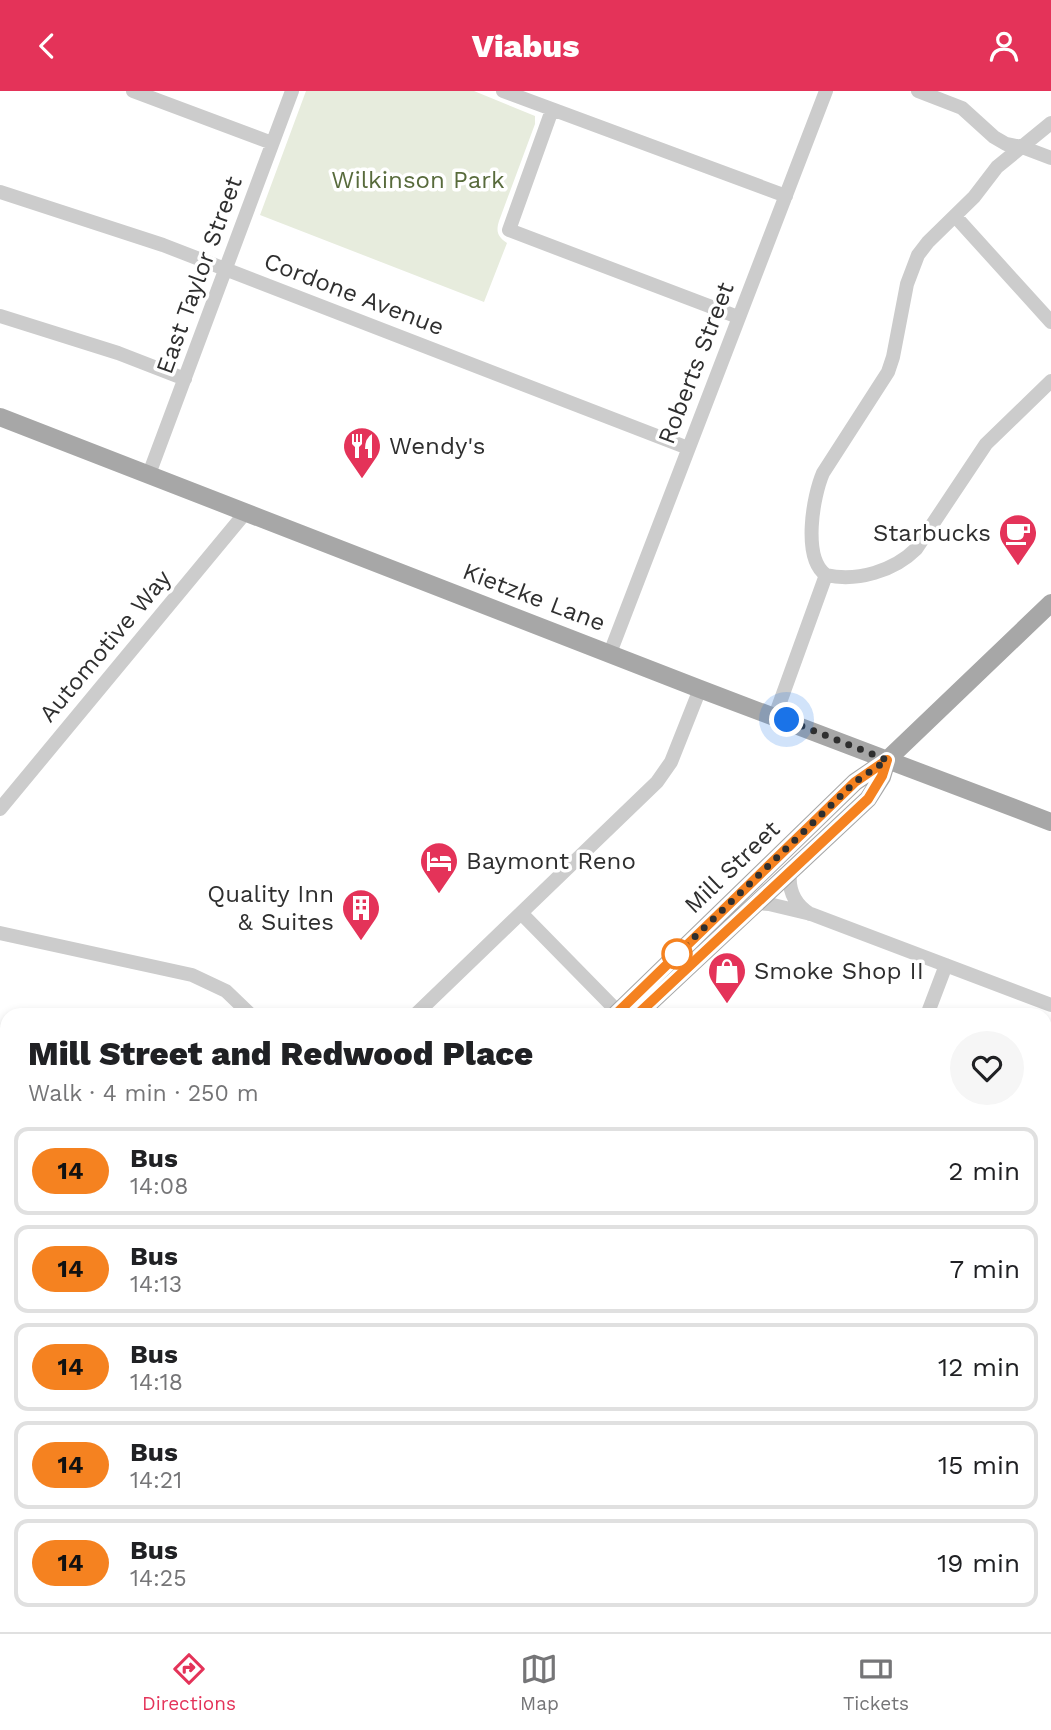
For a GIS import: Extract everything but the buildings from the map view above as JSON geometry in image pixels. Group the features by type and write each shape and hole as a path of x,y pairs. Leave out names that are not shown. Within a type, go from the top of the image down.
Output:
{"main road":[{"name":"Kietzke Lane","path":"0,417 700,689 1051,822"},
{"name":"Mill Street","path":"624,1008 855,782 887,760 1051,603"},
{"name":"Mill Street","path":"645,1008 868,799 882,776 887,760"},
{"path":"660,994 661,1008"}],"street":[{"path":"133,91 272,143"},
{"name":"East Taylor Street","path":"149,474 292,91"},
{"path":"503,91 786,196"},
{"name":"Roberts Street","path":"610,653 826,91"},
{"path":"918,91 962,108 994,137 1051,158"},
{"path":"552,110 509,230 738,317"},
{"path":"1051,123 997,167 974,197 928,242 919,255 907,283 888,372 823,473 817,488 813,503 812,530 816,563 826,575 833,576 884,571 906,558 916,548 986,444 1051,381"},
{"name":"Cordone Avenue","path":"0,192 163,245 688,448"},
{"path":"955,216 1051,322"},
{"path":"0,316 118,353 185,379"},
{"name":"Automotive Way","path":"0,809 246,512"},
{"path":"775,716 826,575"},
{"path":"422,1008 663,775 671,762 700,689"},
{"path":"790,872 792,895 800,907 811,914"},
{"path":"757,903 811,914 1051,1005"},
{"path":"521,913 612,1008"},
{"path":"0,933 192,975 226,991 244,1008"},
{"path":"930,1008 946,965"}],"green space":[{"name":"Wilkinson Park","path":"306,91 474,91 535,116 535,124 499,221 498,233 507,243 484,302 260,215"}],"bus line":[{"name":"14","path":"622,1008 855,782 887,760 882,776 868,799 644,1008"}],"place":[{"name":"Wendy's","path":"362,480"},
{"name":"Starbucks","path":"1018,567"},
{"name":"Baymont Reno","path":"439,895"},
{"name":"Quality Inn & Suites","path":"361,942"},
{"name":"Smoke Shop II","path":"727,1005"}],"route":[{"path":"677,954 855,782 887,760 787,720"}]}
